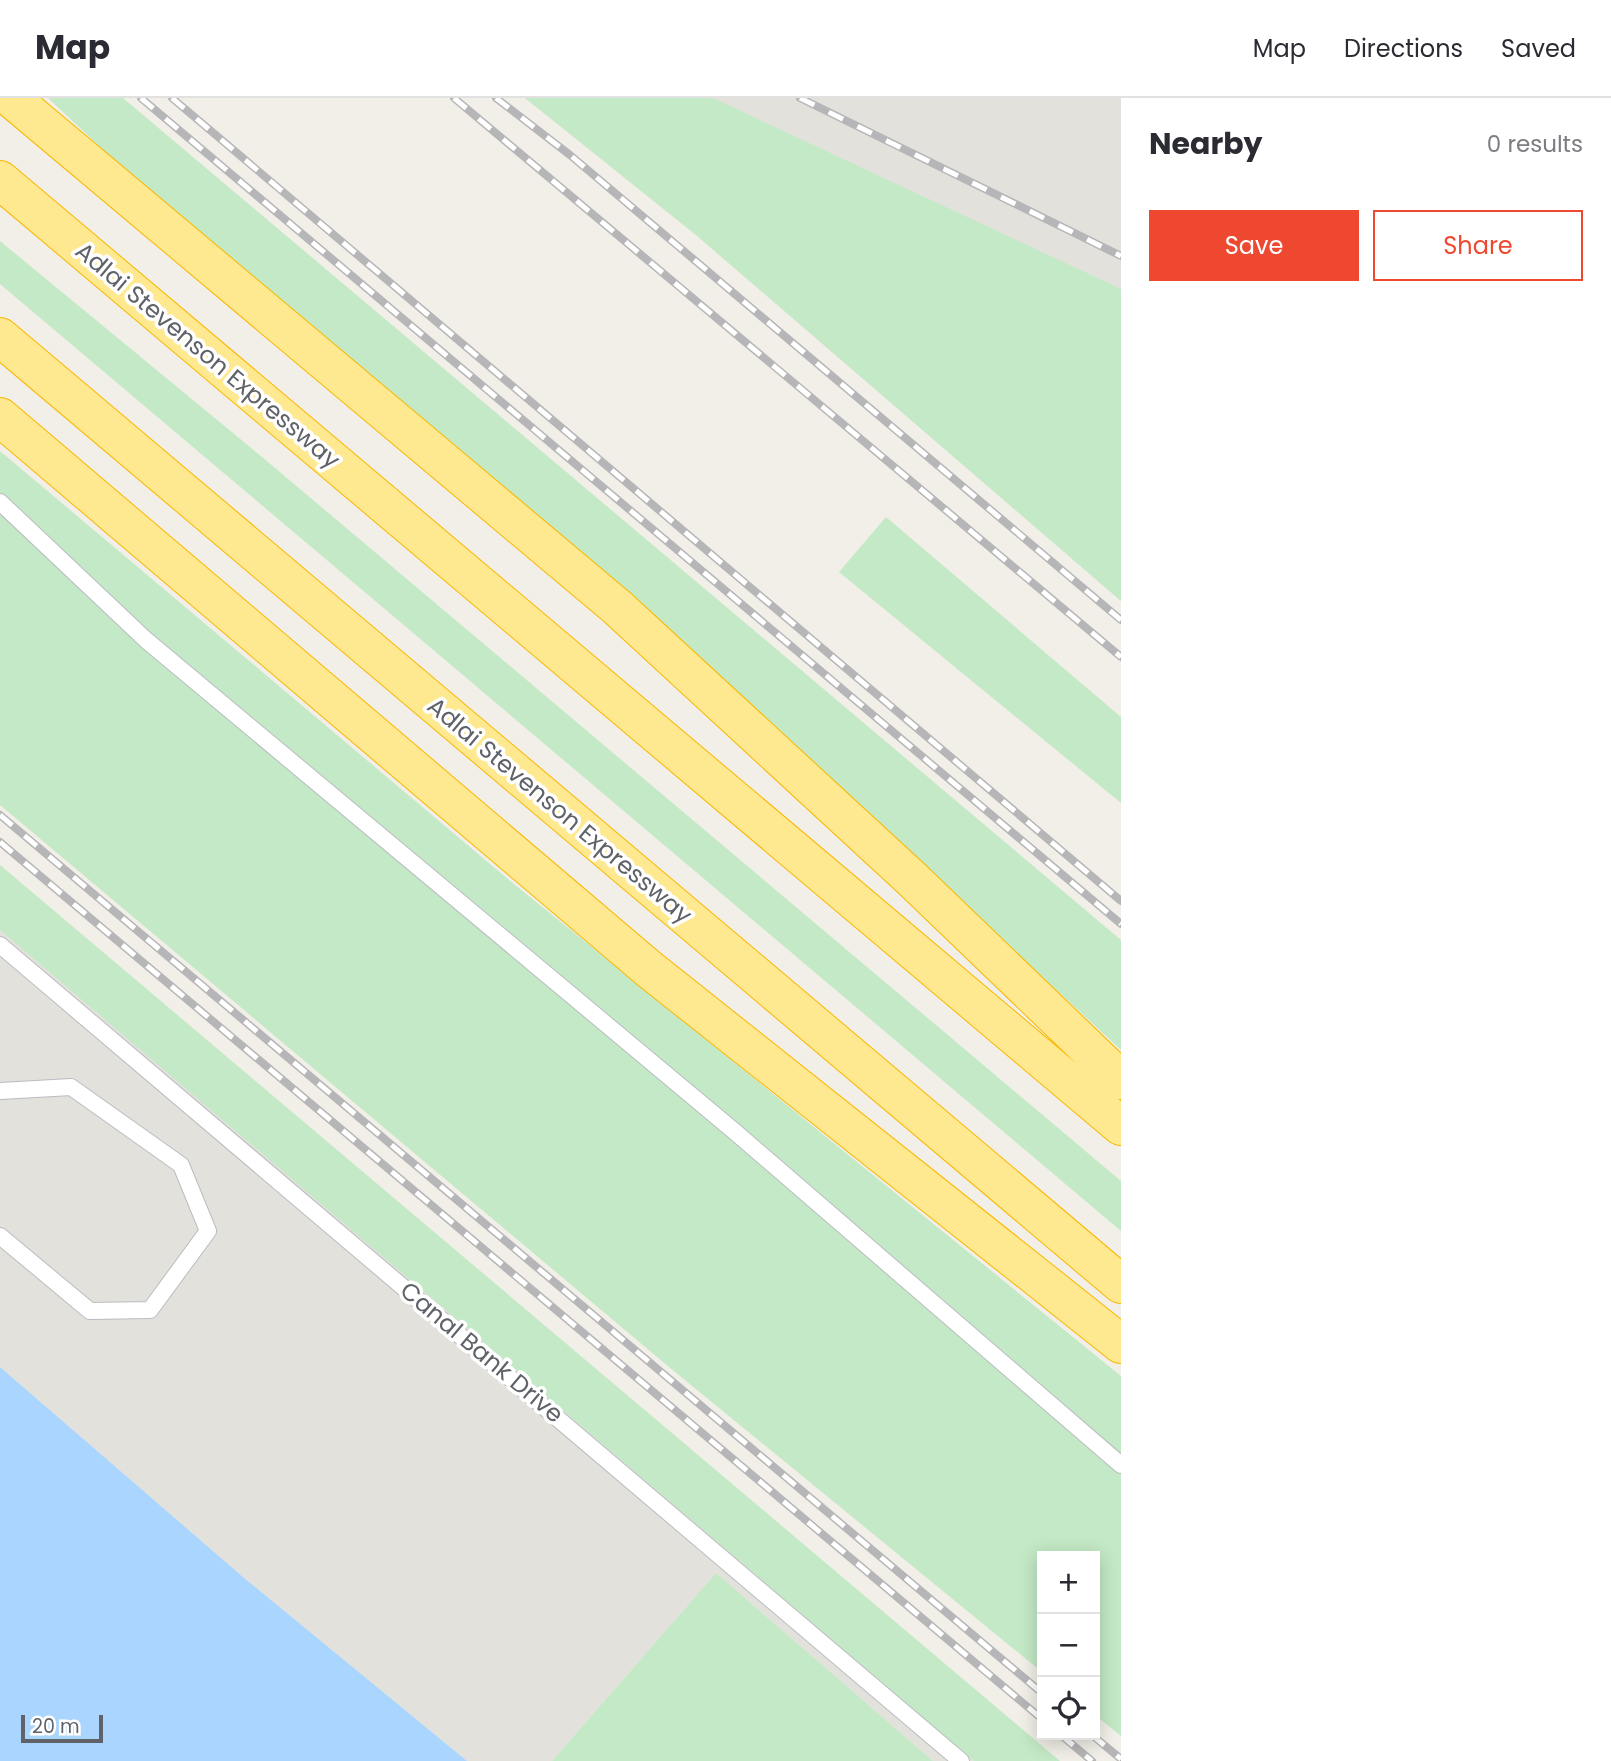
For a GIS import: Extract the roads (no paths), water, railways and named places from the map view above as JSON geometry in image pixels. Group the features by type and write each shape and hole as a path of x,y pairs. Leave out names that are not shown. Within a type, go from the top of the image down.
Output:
{"highway":[{"path":"12,98 617,607 912,879 1121,1080"},
{"name":"Adlai Stevenson Expressway","path":"0,180 1121,1126"},
{"name":"Adlai Stevenson Expressway","path":"0,337 1121,1284"},
{"path":"0,417 649,969 1121,1344"}],"lane":[{"path":"0,502 146,640 734,1131 1121,1465"},
{"name":"Canal Bank Drive","path":"0,945 961,1761"},
{"path":"0,1091 71,1087 181,1165 208,1231 150,1310 90,1311 0,1236"}],"water":[{"path":"0,1367 243,1577 467,1761 0,1761"}],"railway":[{"path":"141,98 1121,924"},
{"path":"172,98 1121,901"},
{"path":"454,98 1121,657"},
{"path":"496,98 570,155 1121,620"},
{"path":"800,98 1121,256"},
{"path":"0,815 1037,1689"},
{"path":"0,842 1037,1715"},
{"path":"1067,1740 1092,1761"},
{"path":"1098,1740 1121,1759"}]}
